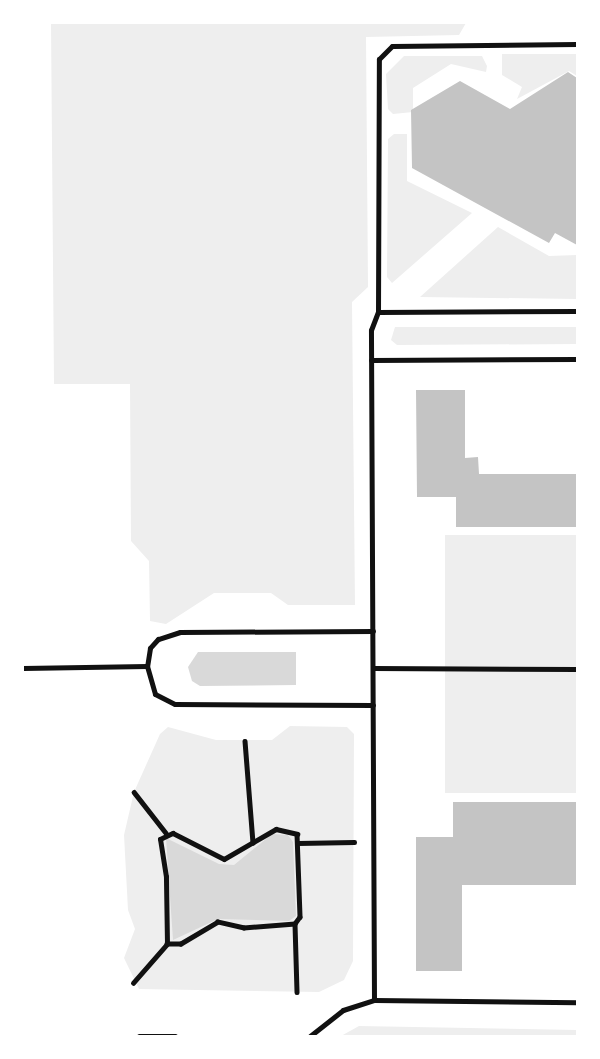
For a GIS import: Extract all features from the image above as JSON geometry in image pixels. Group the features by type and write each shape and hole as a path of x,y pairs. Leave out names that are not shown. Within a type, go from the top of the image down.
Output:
{"lane":[{"path":"374,1000 370,330 378,312 379,59 392,46 577,44"},
{"path":"378,312 577,312"},
{"path":"371,360 577,359"},
{"path":"373,631 180,632 158,639 150,648 147,666 155,694 175,704 373,705"},
{"path":"23,668 147,666"},
{"path":"373,668 577,669"},
{"path":"310,1036 343,1010 374,1000 577,1002"},
{"path":"139,1036 174,1036"}],"path":[{"path":"245,741 253,843"},
{"path":"134,792 166,833 224,859 276,829 290,830 298,843 300,917 295,924 297,992"},
{"path":"133,983 167,944 166,877 159,848 166,833"},
{"path":"298,843 354,842"},
{"path":"167,944 181,944 218,922 244,928 295,924"}],"shaded area":[{"path":"51,23 466,23 459,35 366,37 368,287 352,302 355,605 288,605 271,593 214,593 166,624 150,621 149,561 131,541 130,384 54,384"},
{"path":"502,54 577,54 577,76 569,71 517,99 522,87 502,75"},
{"path":"404,56 482,56 487,66 486,72 451,64 413,88 413,112 393,114 388,109 386,74"},
{"path":"394,134 407,134 407,181 472,213 392,283 387,277 388,139"},
{"path":"498,227 549,256 577,255 577,299 420,297"},
{"path":"395,327 577,327 577,344 397,345 391,340"},
{"path":"445,535 577,535 577,793 445,793"},
{"path":"198,652 296,652 296,685 200,686 192,681 188,667"},
{"path":"290,726 347,727 354,734 353,961 344,980 319,992 139,989 124,958 135,929 128,910 124,835 134,792 160,734 168,727 216,740 272,740"},
{"path":"272,834 288,835 293,842 296,916 289,921 218,919 173,940 166,838 219,864 234,865"},
{"path":"359,1026 577,1030 577,1036 341,1036"}],"building":[{"path":"568,72 577,78 577,245 555,233 549,243 412,168 411,110 460,81 510,109"},
{"path":"416,390 465,390 465,458 478,457 479,474 577,474 577,527 456,527 456,497 417,497"},
{"path":"453,802 577,802 577,885 462,885 462,971 416,971 416,837 453,837"}]}
